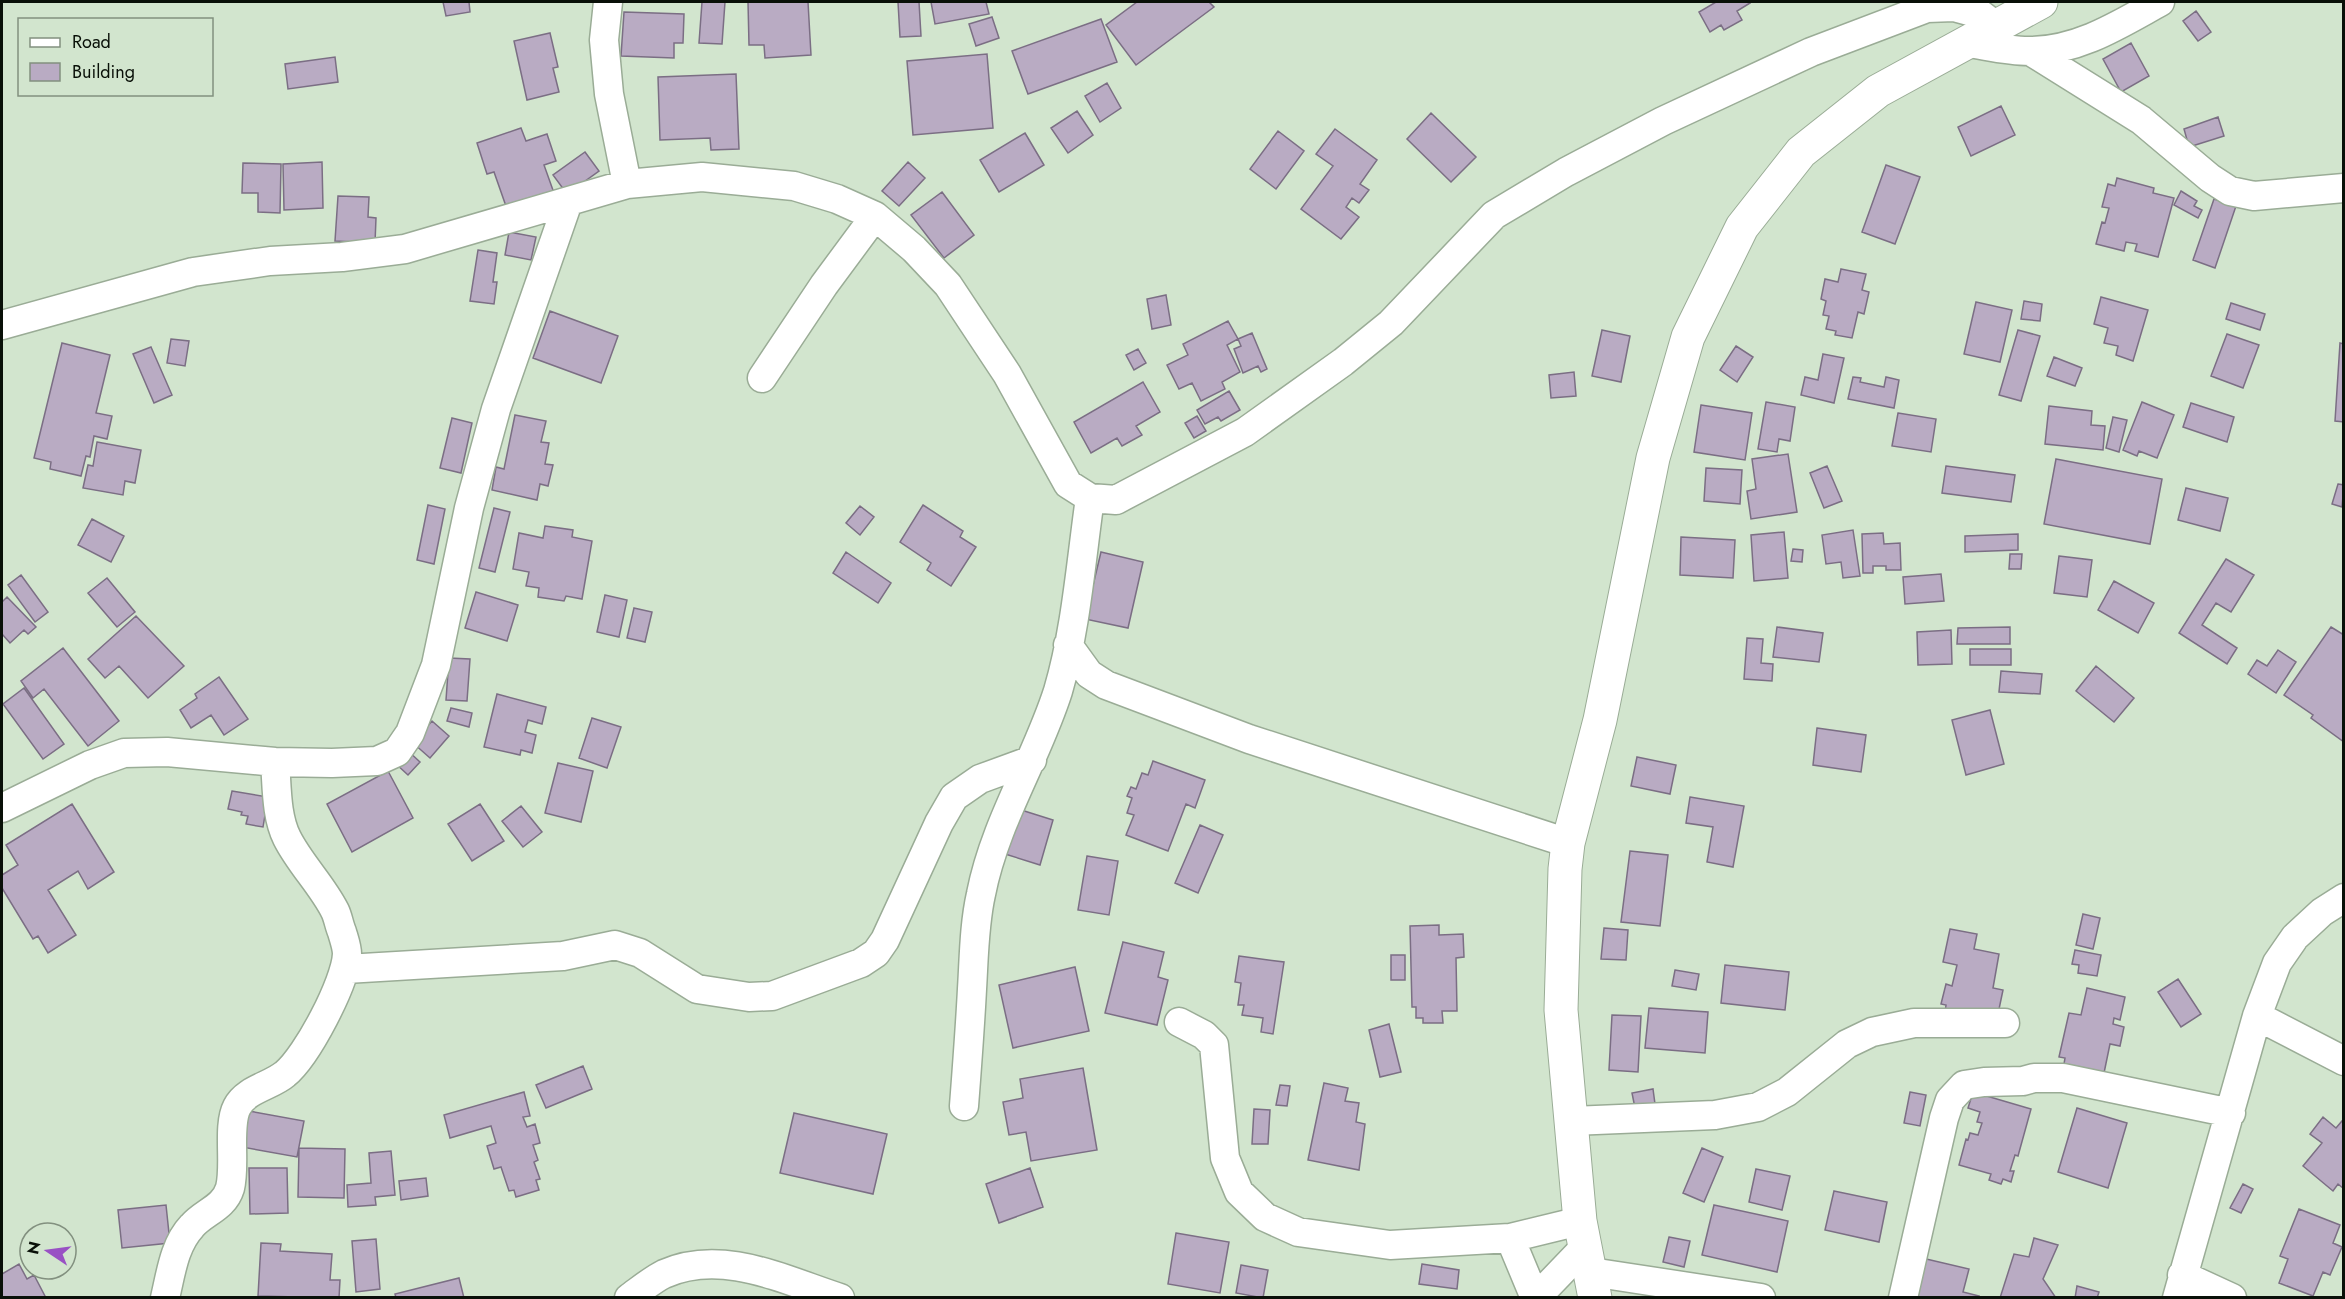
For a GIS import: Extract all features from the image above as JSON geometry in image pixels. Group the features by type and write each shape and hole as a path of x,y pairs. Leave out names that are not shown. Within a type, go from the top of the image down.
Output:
{"street":[{"path":"608,2 604,40 609,94 627,184"},
{"path":"1588,1259 1561,1010 1562,921 1568,843 1600,720 1653,458 1688,337 1742,227 1801,152 1878,91 2041,2"},
{"path":"1968,43 2032,52 2087,40 2106,33 2160,2"},
{"path":"2,325 194,272 270,261 342,257 405,249 627,184 702,177 794,186 837,199 875,216 914,249 948,285 1007,374 1068,484 1090,498 1116,500 1245,432 1343,362 1391,323 1494,215 1566,171 1663,121 1811,52 1927,8 1954,7 1980,14 1996,26"},
{"path":"2032,52 2141,120 2211,178 2230,190 2254,196 2343,188"},
{"path":"2,808 90,765 124,753 167,752 275,762 377,761 397,752 410,733 436,665 470,508 496,410 568,202"},
{"path":"762,378 824,285 875,216"},
{"path":"964,1106 975,933 980,895 1004,820 1032,760 1058,690 1068,645 1090,498"},
{"path":"1068,645 1089,674 1106,685 1249,739 1568,843"},
{"path":"346,969 562,956 615,945 640,953 697,989 749,997 772,996 861,963 876,953 885,940 939,823 954,797 980,779 1032,760"},
{"path":"165,1298 176,1254 184,1236 193,1224 220,1206 229,1190 234,1118 237,1106 245,1097 286,1074 316,1033 346,969 348,951 335,910 286,837 279,813 275,762"},
{"path":"2232,1298 2179,1286 2257,1016 2277,963 2295,937 2322,912 2343,898"},
{"path":"2257,1016 2343,1062"},
{"path":"1179,1022 1204,1035 1214,1045 1225,1158 1239,1192 1265,1217 1298,1232 1390,1245 1510,1238 1588,1259 1761,1298"},
{"path":"1572,1121 1715,1115 1758,1107 1787,1092 1847,1044 1872,1032 1914,1023 2005,1023"},
{"path":"1903,1298 1944,1118 1950,1100 1964,1085 2023,1081 2034,1078 2063,1078 2230,1113"},
{"path":"1510,1238 1535,1298 1588,1259"},
{"path":"629,1298 663,1275 693,1264 720,1263 746,1268 840,1298"}],"building":[{"path":"443,2 469,2 470,12 446,16"},
{"path":"702,2 725,2 722,44 699,43"},
{"path":"748,2 808,2 811,55 765,58 764,45 749,45"},
{"path":"898,2 919,2 921,36 900,37"},
{"path":"931,2 986,2 989,14 935,24"},
{"path":"1137,2 1209,2 1214,7 1136,65 1106,25"},
{"path":"1716,2 1750,3 1737,11 1742,20 1724,30 1721,25 1710,32 1699,12"},
{"path":"2196,11 2211,32 2198,41 2183,21"},
{"path":"624,12 684,14 683,43 674,43 674,58 621,56"},
{"path":"992,17 999,38 976,46 969,24"},
{"path":"1101,19 1117,62 1028,94 1012,51"},
{"path":"550,33 558,67 553,68 559,92 527,100 514,41"},
{"path":"2131,43 2149,76 2121,92 2103,59"},
{"path":"987,54 993,128 913,135 907,61"},
{"path":"335,57 338,82 288,89 285,64"},
{"path":"736,74 739,149 711,150 710,138 660,140 658,77"},
{"path":"1107,83 1121,108 1100,122 1085,96"},
{"path":"2001,106 2015,135 1971,156 1958,127"},
{"path":"1077,111 1093,135 1068,153 1051,128"},
{"path":"1431,113 1476,157 1451,182 1407,139"},
{"path":"2218,117 2224,136 2189,147 2184,129"},
{"path":"521,128 526,141 547,134 556,161 544,165 554,193 507,209 494,172 487,174 477,143"},
{"path":"1335,129 1377,160 1360,184 1369,190 1359,203 1352,198 1346,207 1359,217 1341,239 1301,209 1333,166 1316,154"},
{"path":"1278,131 1304,151 1276,189 1250,169"},
{"path":"1025,133 1044,165 999,192 980,160"},
{"path":"585,152 599,171 567,194 553,175"},
{"path":"322,162 323,208 284,210 283,164"},
{"path":"908,162 925,178 899,206 882,191"},
{"path":"243,163 281,164 280,213 258,212 258,193 242,193"},
{"path":"1886,165 1920,177 1895,244 1862,232"},
{"path":"2117,178 2154,188 2153,193 2174,198 2158,257 2135,251 2137,244 2126,242 2124,251 2096,244 2102,222 2105,223 2109,208 2102,207 2108,184 2115,186"},
{"path":"2181,191 2197,201 2194,206 2202,210 2198,218 2174,205"},
{"path":"942,192 974,235 944,258 911,215"},
{"path":"338,196 369,197 368,217 376,218 375,243 335,241"},
{"path":"2214,199 2236,206 2215,268 2193,260"},
{"path":"509,232 536,237 531,260 505,255"},
{"path":"478,250 497,253 493,282 497,282 494,304 470,301"},
{"path":"1841,269 1866,274 1862,290 1869,292 1864,314 1858,312 1852,338 1835,335 1836,331 1826,329 1829,316 1823,315 1826,301 1821,299 1825,279 1838,282"},
{"path":"1166,295 1171,325 1152,329 1147,299"},
{"path":"2101,297 2148,310 2133,361 2116,355 2118,346 2104,343 2108,328 2094,324"},
{"path":"2024,301 2042,304 2040,321 2021,319"},
{"path":"1976,302 2012,310 2000,362 1964,354"},
{"path":"2231,303 2265,314 2260,330 2226,319"},
{"path":"550,311 618,336 601,383 533,358"},
{"path":"1228,321 1238,339 1227,345 1240,372 1222,382 1225,389 1201,401 1192,383 1179,389 1167,365 1188,355 1183,344"},
{"path":"1602,330 1630,336 1621,382 1592,376"},
{"path":"2018,330 2040,336 2021,401 1999,395"},
{"path":"1252,333 1267,369 1261,372 1258,366 1243,373 1234,349 1241,346 1238,339"},
{"path":"2227,334 2259,345 2243,388 2211,376"},
{"path":"171,339 189,341 185,366 167,363"},
{"path":"62,343 110,355 96,413 112,416 107,439 94,436 90,457 86,456 81,476 50,469 51,462 34,458"},
{"path":"2340,343 2344,344 2344,422 2335,421"},
{"path":"1736,346 1753,357 1737,382 1720,370"},
{"path":"151,347 172,395 154,403 133,354"},
{"path":"1138,349 1146,363 1134,370 1126,355"},
{"path":"1823,354 1844,358 1834,403 1801,395 1805,377 1818,380"},
{"path":"2054,357 2082,368 2075,386 2047,376"},
{"path":"1574,372 1576,396 1551,398 1549,375"},
{"path":"1853,377 1861,378 1860,382 1884,387 1886,377 1899,380 1894,408 1848,399"},
{"path":"1143,382 1160,412 1136,426 1142,435 1122,446 1117,438 1091,453 1074,422"},
{"path":"1229,391 1240,410 1221,421 1218,417 1205,424 1197,410"},
{"path":"1766,402 1795,407 1790,441 1779,439 1777,452 1758,449"},
{"path":"2142,402 2174,415 2157,458 2139,451 2137,456 2123,450"},
{"path":"2191,403 2234,417 2227,442 2183,427"},
{"path":"1701,405 1752,413 1745,460 1694,452"},
{"path":"2049,406 2092,411 2091,425 2105,426 2103,450 2045,444"},
{"path":"1898,413 1936,419 1931,452 1892,446"},
{"path":"515,415 546,421 541,442 549,443 545,464 553,465 548,486 540,484 537,500 492,490 496,467 504,469"},
{"path":"1197,416 1206,431 1194,438 1185,423"},
{"path":"2113,417 2127,420 2119,452 2106,448"},
{"path":"452,418 472,423 461,473 440,468"},
{"path":"97,442 141,450 135,483 125,481 123,495 83,488 88,465 93,466"},
{"path":"1788,454 1797,512 1751,519 1747,491 1756,489 1752,459"},
{"path":"2056,459 2162,479 2150,544 2044,524"},
{"path":"1827,466 1842,501 1824,508 1810,473"},
{"path":"1946,466 2015,475 2011,502 1942,493"},
{"path":"1706,468 1742,470 1740,504 1704,501"},
{"path":"2338,484 2344,485 2342,507 2332,504"},
{"path":"2186,488 2228,498 2220,531 2178,520"},
{"path":"428,505 445,509 434,564 417,560"},
{"path":"923,505 963,531 960,537 976,547 951,586 927,570 931,563 900,542"},
{"path":"860,506 874,517 860,535 846,523"},
{"path":"494,508 510,512 495,572 479,568"},
{"path":"92,519 124,536 111,562 78,545"},
{"path":"545,526 573,530 572,537 592,541 582,599 566,596 564,601 538,597 539,588 526,586 529,572 513,569 519,533 543,538"},
{"path":"1853,530 1860,576 1843,578 1841,562 1826,564 1822,535"},
{"path":"1784,532 1788,578 1754,581 1751,535"},
{"path":"1883,533 1884,544 1900,543 1901,570 1886,570 1886,566 1873,566 1873,573 1863,573 1862,534"},
{"path":"2018,534 2018,550 1965,552 1965,536"},
{"path":"1681,537 1735,540 1733,578 1680,575"},
{"path":"1793,549 1803,550 1802,562 1791,561"},
{"path":"846,552 891,583 878,603 833,573"},
{"path":"1101,552 1143,562 1128,628 1085,619"},
{"path":"2010,554 2022,554 2021,569 2009,569"},
{"path":"2059,556 2092,560 2087,597 2054,593"},
{"path":"2226,559 2254,575 2231,612 2216,603 2202,625 2237,648 2227,664 2179,633"},
{"path":"1941,574 1944,601 1905,604 1903,577"},
{"path":"21,575 48,612 35,622 8,585"},
{"path":"107,578 135,612 117,627 88,593"},
{"path":"2114,581 2154,603 2138,633 2098,610"},
{"path":"476,592 518,605 507,641 465,628"},
{"path":"605,595 627,600 619,637 597,632"},
{"path":"7,597 36,627 28,634 24,630 10,643 2,634 2,602"},
{"path":"634,608 652,612 645,642 627,638"},
{"path":"136,616 184,666 148,698 119,666 105,678 88,659"},
{"path":"1777,627 1823,633 1819,662 1773,657"},
{"path":"2010,627 2010,644 1957,644 1958,628"},
{"path":"2331,627 2344,635 2344,742 2311,718 2313,715 2284,695"},
{"path":"1951,630 1952,664 1918,665 1917,632"},
{"path":"1747,638 1763,639 1761,663 1773,664 1772,681 1744,679"},
{"path":"63,648 119,721 88,746 44,689 33,698 21,681"},
{"path":"1970,649 2011,649 2011,665 1970,665"},
{"path":"2278,650 2296,662 2276,693 2248,674 2257,660 2267,666"},
{"path":"449,658 470,659 467,701 446,700"},
{"path":"2096,666 2134,698 2114,722 2076,691"},
{"path":"2001,671 2042,674 2040,694 1999,692"},
{"path":"219,677 248,719 224,735 211,715 191,728 180,710 197,698 195,694"},
{"path":"24,688 64,744 43,759 3,704"},
{"path":"497,694 546,707 542,724 528,720 525,732 536,735 532,753 521,750 520,755 484,747"},
{"path":"451,708 472,713 469,727 447,721"},
{"path":"1990,710 2004,764 1966,775 1952,720"},
{"path":"592,718 621,727 607,768 579,758"},
{"path":"432,721 449,736 430,758 413,743"},
{"path":"1817,728 1866,735 1861,772 1813,765"},
{"path":"407,750 420,762 408,775 395,763"},
{"path":"1637,757 1676,765 1670,794 1631,786"},
{"path":"1153,761 1205,780 1195,808 1186,804 1168,851 1126,835 1134,815 1127,813 1132,798 1127,796 1131,787 1136,789 1142,773 1148,775"},
{"path":"558,763 593,771 581,822 545,813"},
{"path":"388,771 413,818 352,852 327,804"},
{"path":"232,791 268,797 263,827 246,824 248,816 228,809"},
{"path":"1690,797 1744,806 1733,867 1707,862 1713,827 1686,823"},
{"path":"72,804 114,872 88,889 78,871 48,890 76,935 48,953 38,936 33,939 2,888 2,875 18,865 6,845"},
{"path":"480,804 504,841 472,861 448,824"},
{"path":"521,806 542,832 523,847 502,821"},
{"path":"1018,809 1053,820 1040,865 1005,854"},
{"path":"1200,825 1223,835 1198,893 1175,883"},
{"path":"1630,851 1668,855 1660,926 1621,922"},
{"path":"1087,856 1118,861 1109,915 1078,910"},
{"path":"2083,914 2100,918 2093,949 2076,945"},
{"path":"1439,925 1439,935 1463,934 1464,957 1456,958 1457,1011 1442,1011 1443,1023 1423,1023 1423,1018 1416,1018 1416,1007 1412,1007 1410,926"},
{"path":"1604,928 1628,930 1626,960 1601,959"},
{"path":"1950,929 1977,934 1974,949 1999,954 1993,988 2003,990 1998,1014 1945,1013 1946,1005 1941,1004 1946,984 1952,986 1957,965 1943,962"},
{"path":"1123,942 1164,952 1158,977 1168,980 1157,1025 1105,1013"},
{"path":"2075,950 2101,955 2097,976 2078,973 2079,965 2072,964"},
{"path":"1391,955 1405,955 1405,980 1391,980"},
{"path":"1239,956 1284,962 1273,1034 1261,1032 1263,1018 1242,1015 1244,1005 1238,1005 1241,983 1235,982"},
{"path":"1725,965 1789,972 1785,1010 1721,1003"},
{"path":"1075,967 1089,1031 1013,1048 999,985"},
{"path":"1675,970 1699,974 1696,990 1672,986"},
{"path":"2178,979 2201,1014 2181,1027 2158,992"},
{"path":"2087,988 2125,997 2120,1020 2114,1018 2113,1024 2124,1027 2120,1046 2110,1044 2104,1073 2064,1064 2065,1058 2059,1057 2069,1013 2081,1015"},
{"path":"1649,1008 1708,1012 1705,1053 1645,1048"},
{"path":"1612,1015 1641,1016 1638,1072 1609,1070"},
{"path":"1389,1024 1401,1072 1380,1077 1369,1030"},
{"path":"583,1066 592,1089 546,1108 536,1085"},
{"path":"1083,1068 1097,1150 1031,1161 1026,1132 1009,1135 1003,1102 1023,1098 1020,1079"},
{"path":"1324,1083 1348,1088 1345,1101 1359,1103 1356,1122 1365,1124 1359,1170 1308,1160"},
{"path":"1280,1085 1290,1086 1287,1106 1276,1105"},
{"path":"1653,1089 1655,1104 1635,1108 1632,1093"},
{"path":"524,1092 530,1116 523,1117 527,1127 535,1124 540,1143 533,1145 538,1160 534,1162 540,1179 536,1180 539,1190 516,1197 514,1190 509,1191 501,1167 494,1169 487,1146 496,1143 491,1126 450,1138 444,1115"},
{"path":"1910,1092 1926,1095 1920,1126 1904,1123"},
{"path":"1973,1092 2031,1109 2018,1156 2015,1155 2010,1171 2014,1171 2011,1182 2003,1179 2001,1184 1989,1180 1991,1174 1959,1165 1966,1139 1968,1140 1970,1133 1978,1135 1982,1123 1977,1122 1980,1112 1968,1108"},
{"path":"2077,1108 2127,1123 2108,1188 2058,1172"},
{"path":"1254,1109 1270,1110 1268,1144 1252,1144"},
{"path":"243,1110 304,1121 297,1157 236,1146"},
{"path":"794,1113 887,1134 873,1194 780,1173"},
{"path":"2323,1117 2336,1128 2342,1121 2344,1122 2344,1189 2338,1184 2333,1191 2303,1166 2322,1143 2310,1134"},
{"path":"299,1148 345,1149 344,1198 298,1197"},
{"path":"1702,1148 1723,1157 1704,1202 1683,1193"},
{"path":"391,1151 395,1195 375,1197 376,1205 348,1207 347,1185 371,1183 369,1153"},
{"path":"249,1168 287,1168 288,1213 250,1214"},
{"path":"1030,1168 1043,1207 999,1223 986,1184"},
{"path":"1756,1169 1790,1176 1782,1210 1749,1202"},
{"path":"426,1178 428,1196 401,1200 399,1181"},
{"path":"2243,1184 2253,1189 2241,1213 2230,1208"},
{"path":"1834,1191 1887,1202 1879,1242 1825,1230"},
{"path":"166,1205 170,1243 122,1248 118,1210"},
{"path":"1714,1205 1788,1221 1777,1272 1702,1255"},
{"path":"2299,1209 2340,1225 2333,1243 2342,1247 2330,1275 2323,1272 2313,1296 2279,1283 2288,1259 2280,1256"},
{"path":"1176,1233 1229,1242 1220,1293 1168,1284"},
{"path":"1669,1237 1690,1241 1684,1267 1663,1262"},
{"path":"2034,1238 2058,1245 2043,1279 2056,1298 2000,1298 2014,1254 2029,1257"},
{"path":"376,1239 380,1289 356,1292 352,1241"},
{"path":"261,1243 281,1244 280,1251 332,1254 330,1280 340,1280 339,1298 258,1296"},
{"path":"1922,1258 1969,1269 1963,1292 1979,1296 1978,1298 1913,1298"},
{"path":"1422,1264 1459,1270 1457,1289 1419,1284"},
{"path":"18,1265 18,1281 37,1281 46,1298 2,1298 2,1274"},
{"path":"1241,1265 1268,1270 1263,1298 1236,1293"},
{"path":"459,1278 464,1298 396,1298 395,1294"},
{"path":"2077,1286 2099,1292 2097,1298 2075,1298"}]}
